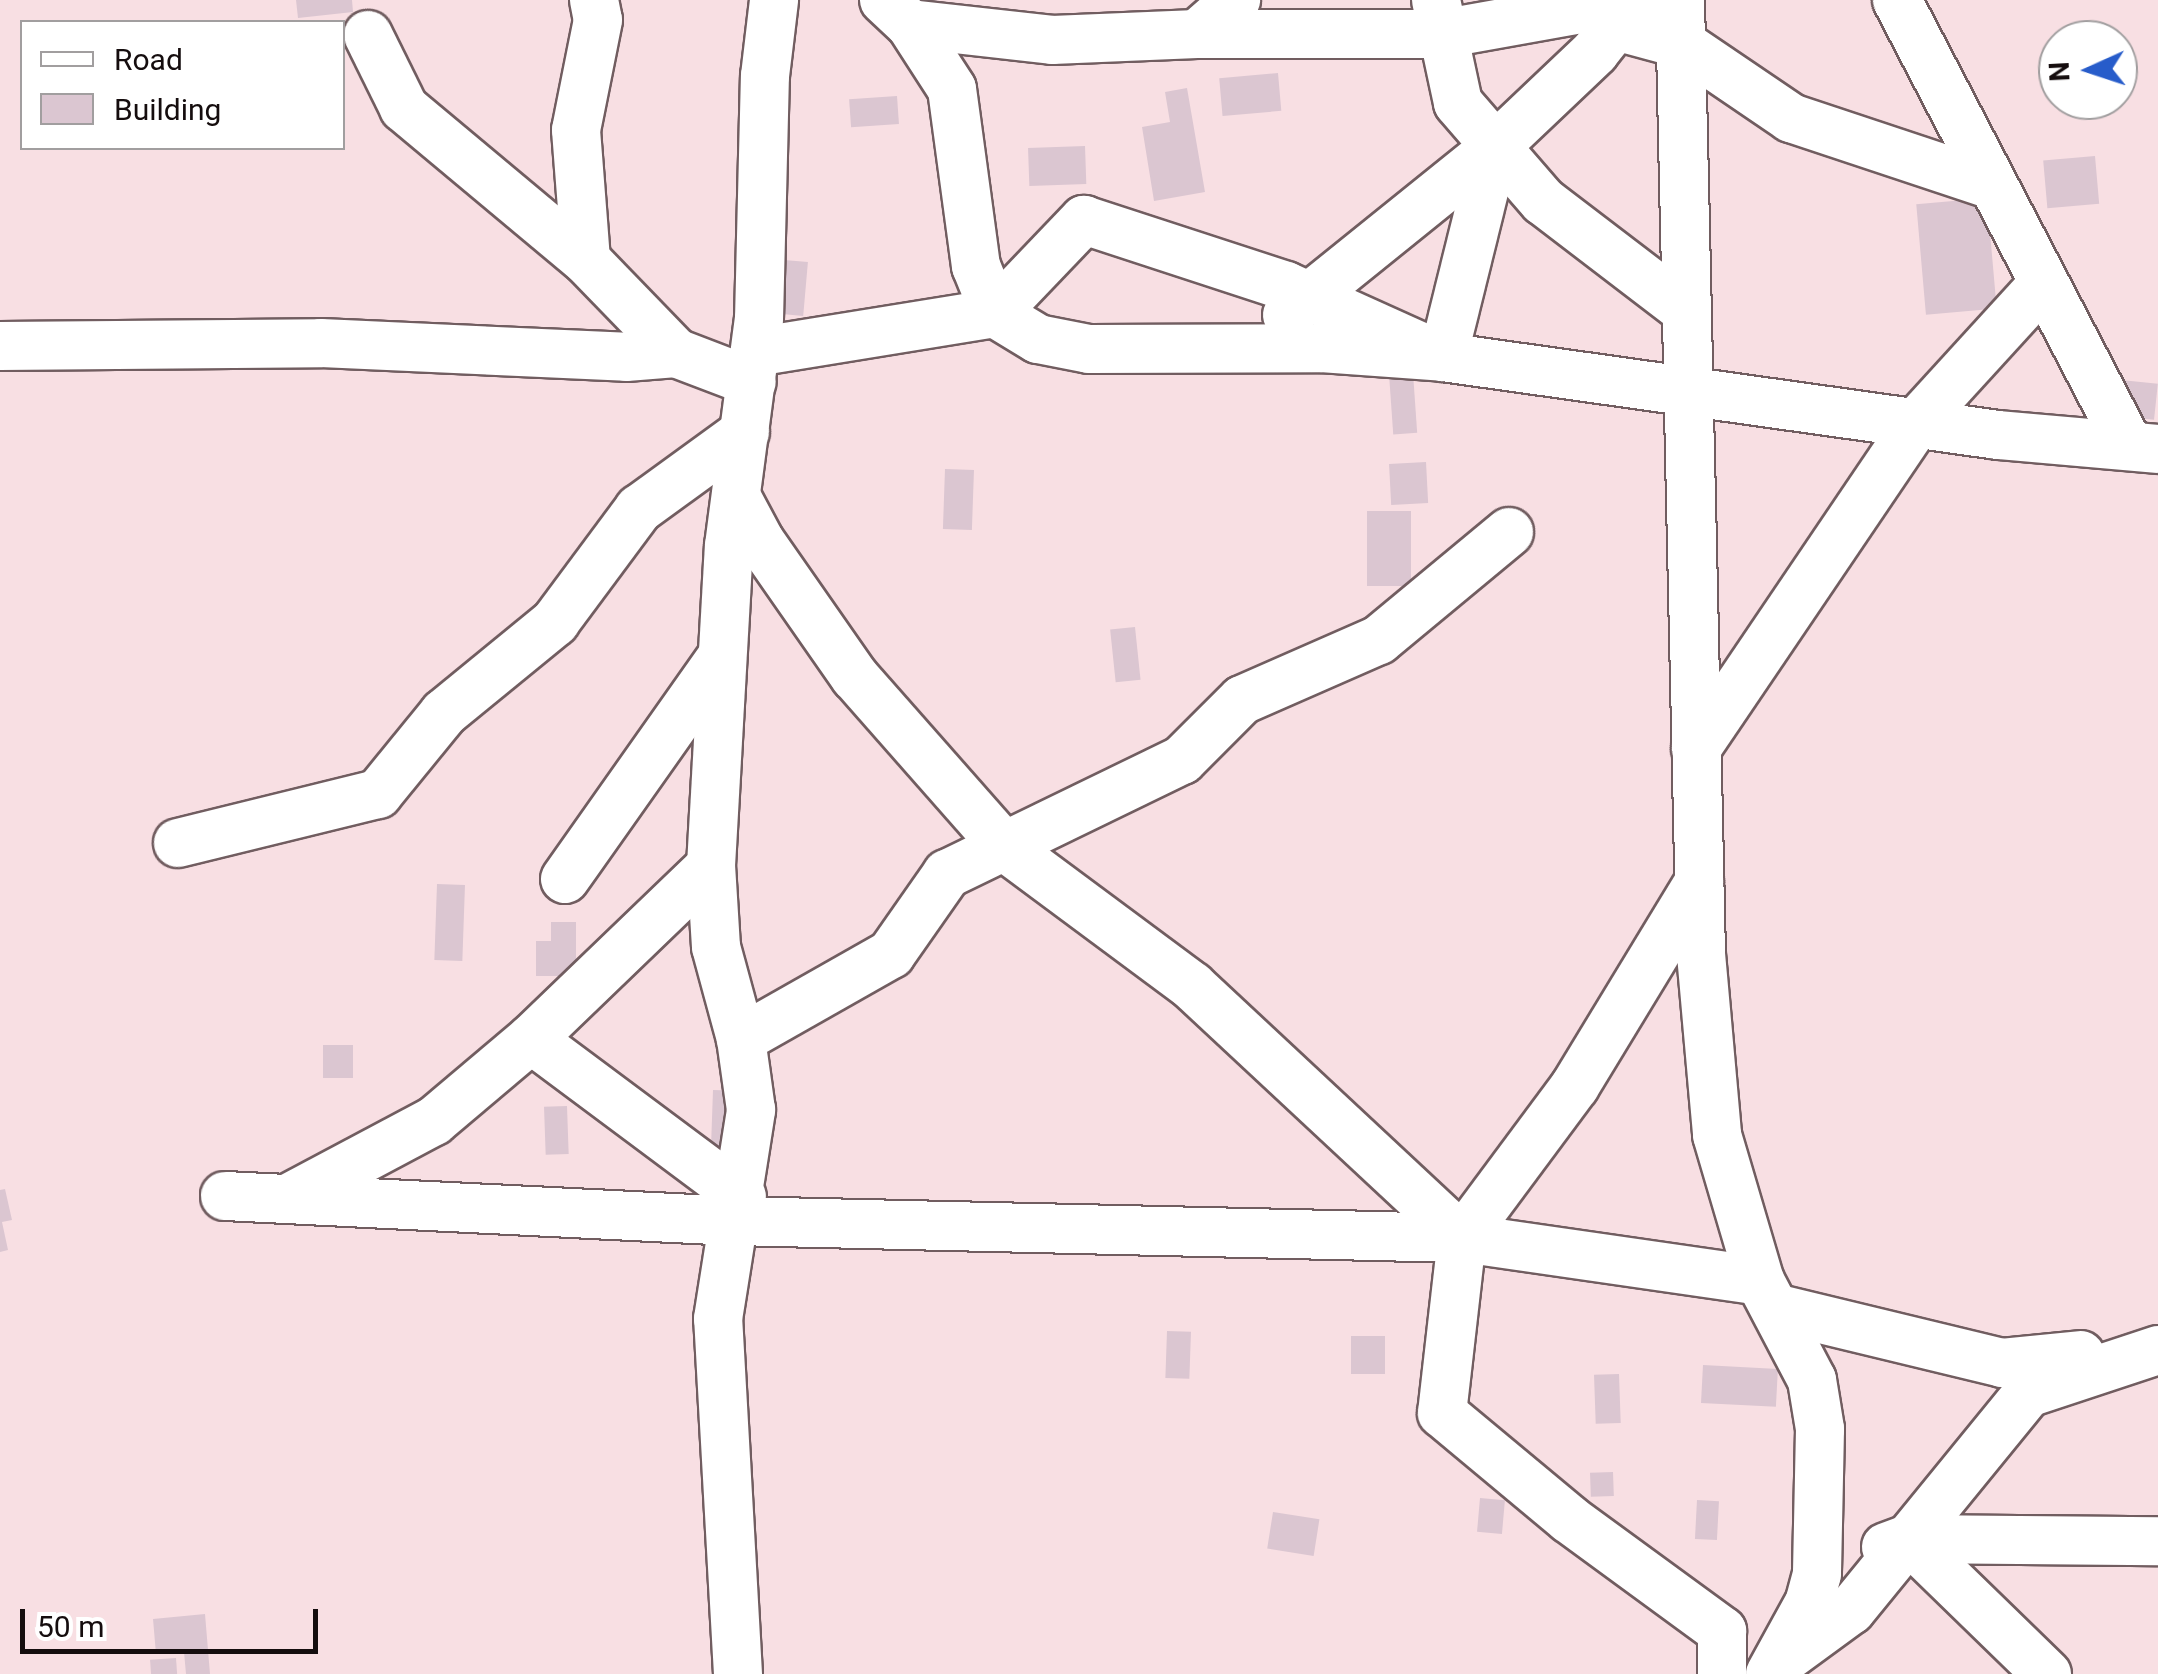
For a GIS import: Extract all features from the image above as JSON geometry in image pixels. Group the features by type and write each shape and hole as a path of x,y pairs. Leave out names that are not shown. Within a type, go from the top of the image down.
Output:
{"street":[{"path":"586,260 576,130 598,20 594,0"},
{"path":"738,1674 718,1319 722,1258 738,1209 751,1110 741,1039 716,947 711,866 722,658 736,496 754,367 765,76 774,0"},
{"path":"1197,34 1236,0"},
{"path":"1897,0 2044,283 2143,446"},
{"path":"897,12 1052,40 1607,8 1681,22 1791,118 1992,185"},
{"path":"1248,349 1308,296 1496,147 1607,8"},
{"path":"897,12 952,90 976,266 995,313 1038,339 1089,349 1248,349 1443,357 1916,422 2143,446"},
{"path":"1438,17 1458,103 1542,201 1687,310"},
{"path":"1681,22 1699,882 1717,1134 1768,1294 1812,1380 1820,1430 1817,1574 1773,1669"},
{"path":"368,36 404,108 586,260 676,353"},
{"path":"1443,357 1496,147"},
{"path":"0,346 322,343 626,357 676,353 754,367 995,313 1084,220 1308,296 1443,357"},
{"path":"1696,749 1916,422 2044,283"},
{"path":"178,843 378,794 444,713 554,622 639,509 745,432"},
{"path":"736,496 760,542 854,678 1005,846 1192,986 1462,1238"},
{"path":"741,1039 892,954 947,874 1182,760 1242,700 1379,640 1509,532"},
{"path":"565,879 722,658"},
{"path":"286,1199 434,1121 531,1039 711,866"},
{"path":"1699,882 1575,1086 1462,1238 1442,1413 1569,1519 1722,1630 1722,1674"},
{"path":"531,1039 738,1209"},
{"path":"225,1196 738,1209 1462,1238 1768,1294 2002,1363 2156,1347"},
{"path":"1773,1669 1851,1610 2028,1393 2156,1347"},
{"path":"1817,1574 1908,1539 2158,1540"},
{"path":"1908,1539 2047,1674"}],"building":[{"path":"296,0 352,0 353,12 298,18"},
{"path":"1278,73 1281,111 1223,116 1219,78"},
{"path":"1187,88 1205,192 1154,201 1142,127 1170,122 1165,92"},
{"path":"897,96 899,124 851,127 849,99"},
{"path":"1085,146 1086,184 1029,186 1028,148"},
{"path":"2095,156 2099,204 2047,208 2043,161"},
{"path":"1987,198 1997,309 1926,315 1916,204"},
{"path":"784,260 808,262 803,316 779,314"},
{"path":"1413,373 1417,433 1393,435 1389,375"},
{"path":"2121,380 2158,384 2154,420 2117,416"},
{"path":"1426,462 1428,503 1391,505 1389,464"},
{"path":"945,469 974,470 972,530 943,529"},
{"path":"1367,511 1411,511 1411,586 1367,586"},
{"path":"1135,627 1141,680 1116,682 1110,630"},
{"path":"437,884 465,885 462,961 434,960"},
{"path":"551,922 576,922 576,976 536,976 536,941 551,941"},
{"path":"323,1045 353,1045 353,1078 323,1078"},
{"path":"713,1090 738,1091 735,1169 710,1168"},
{"path":"567,1106 569,1154 546,1155 544,1107"},
{"path":"5,1189 12,1220 2,1222 8,1250 0,1252 0,1190"},
{"path":"1167,1331 1191,1332 1189,1379 1165,1378"},
{"path":"1351,1336 1385,1336 1385,1374 1351,1374"},
{"path":"1703,1365 1778,1369 1776,1407 1701,1403"},
{"path":"1619,1374 1621,1423 1596,1424 1594,1375"},
{"path":"1613,1472 1614,1496 1591,1497 1590,1473"},
{"path":"1480,1498 1505,1500 1502,1534 1477,1532"},
{"path":"1697,1500 1719,1501 1717,1540 1695,1539"},
{"path":"1273,1512 1319,1519 1314,1556 1267,1549"},
{"path":"205,1614 210,1674 186,1674 184,1652 156,1654 153,1619"},
{"path":"176,1658 177,1674 151,1674 150,1660"}]}
